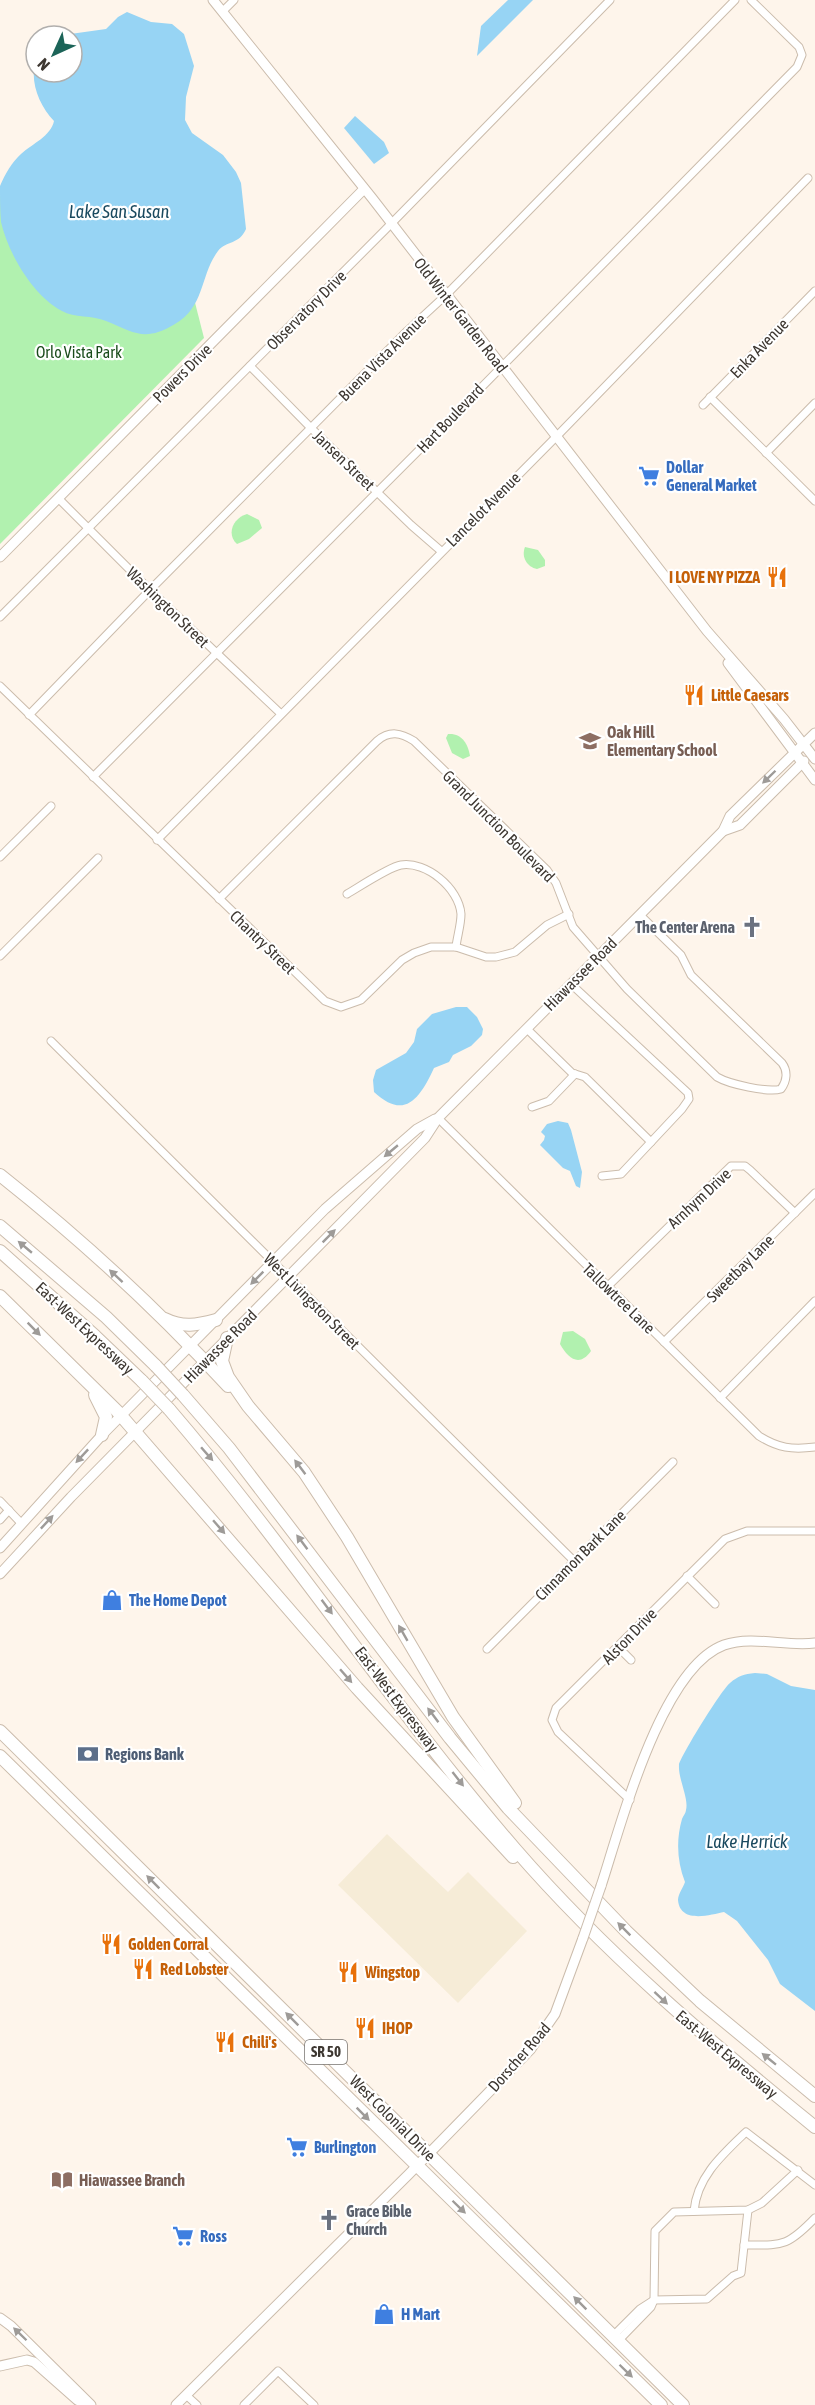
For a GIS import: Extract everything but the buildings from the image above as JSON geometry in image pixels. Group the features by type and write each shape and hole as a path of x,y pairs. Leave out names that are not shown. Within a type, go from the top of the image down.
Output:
{"highway":[{"path":"0,1175 77,1239 205,1361 248,1406 304,1472 346,1537 453,1717 516,1805 524,1823"},
{"name":"East-West Expressway","path":"0,1226 106,1317 183,1395 229,1448 450,1738 508,1808 602,1907 692,1993 815,2096"},
{"name":"East-West Expressway","path":"0,1251 87,1328 169,1410 257,1514 406,1713 473,1798 545,1882 617,1957 671,2007 815,2127"},
{"path":"0,1296 121,1415 418,1756 533,1878 545,1882"},
{"path":"158,1316 180,1325 189,1326 216,1320"},
{"path":"227,1338 222,1361 224,1369 248,1406"},
{"path":"89,1383 106,1416 102,1435"},
{"name":"West Colonial Drive","path":"0,1731 683,2405"},
{"path":"5,1760 20,1768 70,1813 77,1816 84,1813"},
{"name":"West Colonial Drive","path":"5,1760 661,2405"},
{"path":"72,1827 84,1826 125,1855"},
{"path":"230,1982 243,1970"},
{"path":"569,2315 603,2337 615,2338"},
{"path":"605,2351 623,2353 651,2374"}],"main road":[{"name":"Old Winter Garden Road","path":"213,0 392,224 707,631 814,755"},
{"name":"Powers Drive","path":"0,556 364,189"},
{"name":"Old Winter Garden Road","path":"707,631 750,695 815,780"},
{"name":"Hiawassee Road","path":"0,1574 135,1431 425,1138 438,1118 723,831 730,816 815,733"},
{"name":"Hiawassee Road","path":"723,831 740,825 802,763 814,755"},
{"name":"Hiawassee Road","path":"0,1548 121,1415 325,1209 417,1129 438,1118"},
{"name":"Dorscher Road","path":"176,2405 429,2154 541,2037 562,2000 653,1734 687,1674 698,1661 714,1650 737,1642 794,1645 815,1643"},
{"path":"0,2318 11,2326 89,2405"},
{"path":"0,2366 27,2360 38,2364 77,2400 89,2405"}],"street":[{"path":"223,11 234,0"},
{"name":"Observatory Drive","path":"0,617 392,224 610,0"},
{"name":"Buena Vista Avenue","path":"29,714 407,331 446,296 735,0"},
{"name":"Hart Boulevard","path":"93,777 797,67 802,55 795,42 750,0"},
{"name":"Lancelot Avenue","path":"157,840 280,713 556,437 808,178"},
{"name":"Enka Avenue","path":"703,405 815,291"},
{"name":"Jansen Street","path":"250,366 377,492 441,551"},
{"path":"710,397 815,501"},
{"path":"766,453 815,403"},
{"name":"Washington Street","path":"58,498 150,590 280,713"},
{"name":"Chantry Street","path":"0,686 325,1001 341,1006 361,1000 402,960 431,947 456,947 486,957 515,952 547,924 569,914"},
{"name":"Grand Junction Boulevard","path":"219,899 377,741 384,735 402,734 414,741 547,870 556,882 573,927 627,989 717,1077 725,1082 770,1090 781,1089 786,1078 786,1068 782,1063 691,975 681,955 640,915"},
{"path":"0,857 51,806"},
{"path":"0,956 98,858"},
{"path":"347,894 399,865 417,866 428,870 452,892 459,904 461,916 456,947"},
{"path":"571,984 688,1093 689,1099 621,1174 602,1176"},
{"path":"527,1029 575,1074 585,1077 651,1142"},
{"name":"West Livingston Street","path":"51,1041 574,1561"},
{"path":"532,1107 549,1101 575,1074"},
{"name":"Tallowtree Lane","path":"438,1118 759,1436 774,1446 793,1450 815,1447"},
{"name":"Arnhym Drive","path":"607,1287 731,1166 745,1166 795,1213"},
{"name":"Sweetbay Lane","path":"664,1342 815,1193"},
{"path":"720,1398 815,1301"},
{"name":"Cinnamon Bark Lane","path":"487,1649 673,1462"},
{"path":"0,1502 21,1523"},
{"path":"0,1520 9,1510"},
{"name":"Alston Drive","path":"630,1800 558,1732 552,1720 556,1708 725,1539 747,1531 815,1532"},
{"path":"687,1576 715,1604"},
{"path":"618,1647 631,1660"},
{"path":"694,2211 695,2196 713,2164 746,2132 815,2185"},
{"path":"615,2338 651,2307 654,2300 655,2231 674,2212 748,2210 762,2203 798,2170"},
{"path":"654,2300 707,2299 733,2276 741,2273 748,2210"},
{"path":"744,2245 783,2245 798,2235 815,2218"},
{"path":"244,2405 278,2371 314,2405"},
{"path":"186,2395 197,2405"}],"shaded area":[{"path":"387,1834 448,1892 468,1872 527,1931 458,2003 338,1885"}],"green space":[{"name":"Orlo Vista Park","path":"0,196 189,279 204,338 0,544"},
{"path":"247,514 259,520 262,528 249,539 237,544 232,536 233,527 238,519"},
{"path":"525,547 538,550 545,560 545,566 537,569 528,564 524,558"},
{"path":"448,734 457,735 464,740 470,756 463,759 452,753 446,738"},
{"path":"573,1331 585,1339 591,1351 587,1356 578,1360 570,1357 560,1344 563,1332"}],"water":[{"path":"508,0 533,0 477,56 481,26"},
{"name":"Lake San Susan","path":"127,12 151,22 172,24 184,34 194,66 186,97 185,120 192,133 223,155 236,172 241,183 246,229 240,238 218,251 212,260 197,300 185,317 165,330 148,334 133,332 101,319 72,315 51,304 23,272 9,247 1,222 0,186 6,173 25,150 49,131 54,121 44,108 35,84 84,84 84,32 106,29"},
{"path":"355,116 384,142 389,153 374,164 344,128"},
{"path":"456,1007 467,1007 477,1017 483,1029 482,1035 471,1046 453,1055 449,1062 434,1068 423,1088 410,1102 394,1105 374,1092 373,1080 376,1070 406,1053 414,1042 417,1029 432,1014"},
{"path":"558,1121 568,1123 571,1130 582,1172 580,1188 576,1186 570,1171 563,1168 540,1145 545,1136 541,1132 547,1124"},
{"name":"Lake Herrick","path":"767,1674 791,1686 815,1690 815,2011 780,1984 768,1960 737,1921 724,1912 704,1916 690,1915 680,1908 678,1900 685,1882 680,1867 678,1843 687,1805 680,1776 681,1759 711,1709 730,1683 744,1675"}],"place":[{"name":"Dollar General Market","path":"649,476"},
{"name":"I LOVE NY PIZZA","path":"777,577"},
{"name":"Little Caesars","path":"694,695"},
{"name":"Oak Hill Elementary School","path":"590,741"},
{"name":"The Center Arena","path":"752,927"},
{"name":"The Home Depot","path":"112,1600"},
{"name":"Regions Bank","path":"88,1754"},
{"name":"Golden Corral","path":"111,1944"},
{"name":"Red Lobster","path":"143,1969"},
{"name":"Wingstop","path":"348,1972"},
{"name":"IHOP","path":"365,2028"},
{"name":"Chili's","path":"225,2042"},
{"name":"Burlington","path":"297,2147"},
{"name":"Hiawassee Branch","path":"62,2180"},
{"name":"Grace Bible Church","path":"329,2220"},
{"name":"Ross","path":"183,2236"},
{"name":"H Mart","path":"384,2314"}]}
